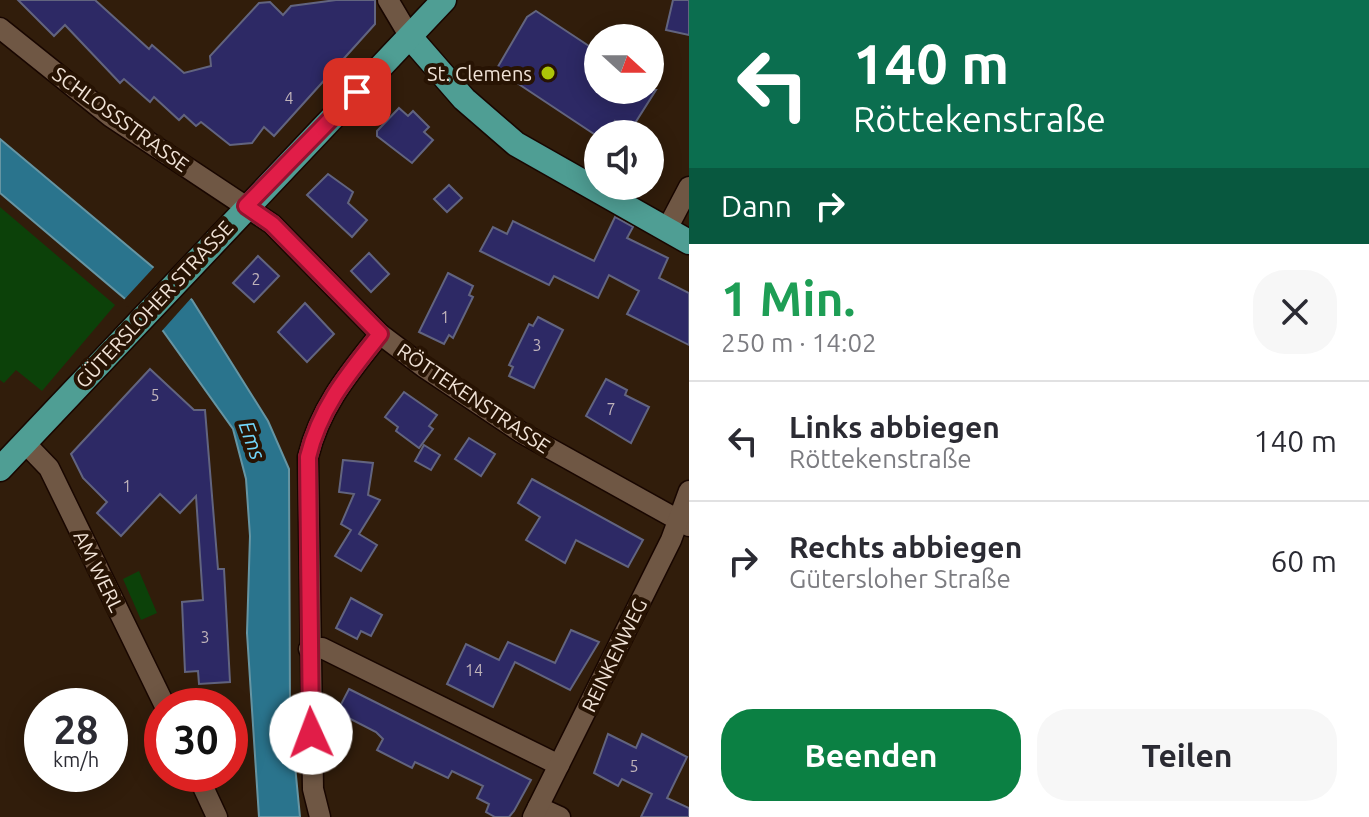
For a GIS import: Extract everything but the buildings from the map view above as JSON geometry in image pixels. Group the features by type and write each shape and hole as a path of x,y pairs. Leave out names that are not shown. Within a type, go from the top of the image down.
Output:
{"main road":[{"name":"GÜTERSLOHER STRASSE","path":"0,469 185,269 444,0"},
{"path":"410,37 464,99 516,144 668,227 689,242"}],"street":[{"path":"388,0 410,37"},
{"name":"SCHLOSSSTRASSE","path":"0,28 111,117 246,206"},
{"path":"668,227 689,187"},
{"name":"RÖTTEKENSTRASSE","path":"246,206 272,224 380,334 522,433 683,523"},
{"path":"320,817 313,789 308,457 331,396 380,334"},
{"name":"AM WERL","path":"25,443 49,468 156,688"},
{"name":"REINKENWEG","path":"536,812 683,523 689,491"},
{"path":"309,649 322,648 559,765"},
{"path":"205,792 217,817"},
{"path":"536,812 560,817"}],"green space":[{"path":"0,207 115,305 42,391 16,370 4,383 0,380"},
{"path":"139,571 157,613 141,620 123,579"}],"water":[{"name":"Ems","path":"0,139 192,300 268,421 289,469 290,714 300,817 259,817 247,633 250,536 246,479 233,429 163,331 0,193"}],"pier":[{"path":"157,264 193,296 160,333 122,302"}],"place":[{"name":"St. Clemens","path":"548,73"}],"route":[{"path":"311,733 308,457 315,428 331,396 380,334 272,224 246,206 357,92"}]}
